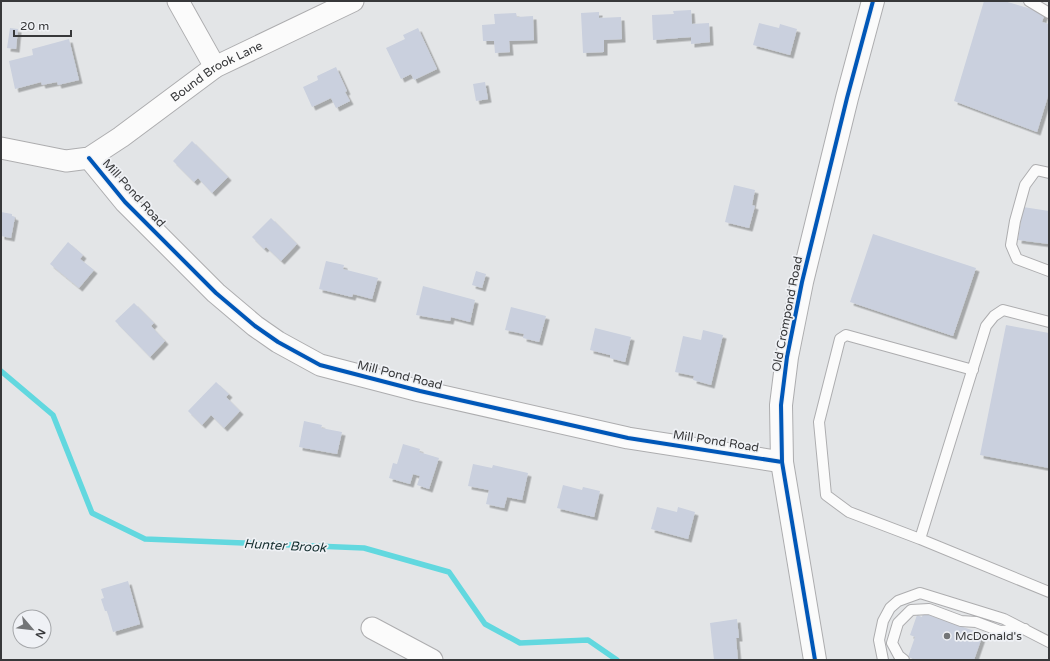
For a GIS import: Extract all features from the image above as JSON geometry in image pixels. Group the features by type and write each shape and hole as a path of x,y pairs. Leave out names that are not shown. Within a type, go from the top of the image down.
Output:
{"street":[{"path":"178,1 215,67"},
{"name":"Bound Brook Lane","path":"89,158 121,137 215,67 352,1"},
{"name":"Old Crompond Road","path":"815,660 782,462 781,405 787,357 802,282 847,98 873,1"},
{"name":"Mill Pond Road","path":"1,148 66,161 89,158 125,202 216,293 255,326 278,342 320,365 420,391 628,438 782,462"},
{"path":"372,628 432,660"}],"lane":[{"path":"1029,1 1049,13"},
{"path":"1049,173 1036,170 1025,186 1015,221 1011,245 1017,259 1049,271"},
{"path":"920,539 986,326 994,316 1003,310 1049,322"},
{"path":"973,370 846,335 840,339 818,422 826,495 849,512 920,539 1049,592"},
{"path":"883,660 879,640 883,621 890,608 898,601 920,593 1004,619 1049,642"},
{"path":"904,660 899,656 892,643 898,622 911,610 929,609 961,621 976,622 1000,631 1025,629"}],"building":[{"path":"984,1 1004,1 1045,13 1042,22 1049,24 1049,93 1037,132 954,101"},
{"path":"691,10 692,24 709,23 710,42 691,44 691,37 653,40 652,15 674,14 673,11"},
{"path":"599,12 599,18 621,17 622,39 604,40 604,52 583,53 581,13"},
{"path":"516,13 517,17 533,16 534,40 509,41 510,52 495,53 494,41 483,41 482,25 495,24 494,14"},
{"path":"759,23 779,28 780,24 797,29 790,55 753,45"},
{"path":"10,28 18,29 16,49 7,48"},
{"path":"418,28 437,69 414,80 411,74 401,79 386,48 405,39 403,35"},
{"path":"69,39 79,80 58,85 57,82 42,85 41,82 15,89 9,61 33,55 32,49"},
{"path":"336,67 350,101 336,108 331,98 312,107 303,87 318,80 317,76"},
{"path":"485,82 488,99 476,101 473,84"},
{"path":"192,141 228,177 212,193 198,178 194,182 173,161"},
{"path":"734,185 755,190 752,205 755,206 749,228 725,222"},
{"path":"1023,207 1049,211 1049,244 1018,240"},
{"path":"1,212 12,214 12,216 15,217 11,238 1,236"},
{"path":"271,218 297,244 281,261 266,247 264,249 252,237"},
{"path":"873,234 976,268 953,336 850,302"},
{"path":"68,242 83,255 80,259 94,270 79,288 50,264"},
{"path":"326,261 344,265 343,269 378,278 372,299 353,294 352,297 319,289"},
{"path":"476,271 486,274 482,288 472,285"},
{"path":"423,286 475,300 470,322 451,317 450,321 416,315"},
{"path":"134,303 154,323 151,326 165,341 150,357 115,321"},
{"path":"511,307 546,316 539,342 523,338 524,334 505,330"},
{"path":"1006,325 1049,333 1049,468 980,455"},
{"path":"595,328 631,337 625,362 610,358 610,355 590,350"},
{"path":"703,330 723,335 711,385 693,380 694,376 675,372 683,336 701,340"},
{"path":"216,382 229,394 226,397 240,411 224,428 211,415 202,425 188,411"},
{"path":"304,421 322,425 321,428 342,432 337,454 299,447"},
{"path":"403,444 420,449 419,452 439,458 429,489 417,485 420,476 413,474 410,484 389,478 393,463 397,464"},
{"path":"473,464 492,468 493,465 528,473 522,500 507,497 504,508 486,504 489,490 468,486"},
{"path":"563,485 582,490 583,487 600,491 594,517 557,508"},
{"path":"657,507 677,512 678,507 695,512 688,539 651,529"},
{"path":"128,581 140,624 113,632 107,611 105,611 101,599 104,598 101,589"},
{"name":"McDonald's","path":"923,613 983,634 974,660 917,660 908,657 915,637 910,635 917,615 922,617"},
{"path":"737,619 739,638 736,638 738,660 714,660 710,623"}],"waterway":[{"name":"Hunter Brook","path":"1,371 53,415 92,513 145,539 364,548 449,572 485,624 520,643 588,640 617,660"}],"cycle path":[{"path":"815,660 782,462 781,405 787,357 802,282 847,98 873,1"},
{"path":"89,158 125,202 216,293 255,326 278,342 320,365 420,391 628,438 782,462"}],"place":[{"name":"McDonald's","path":"947,636"}]}
